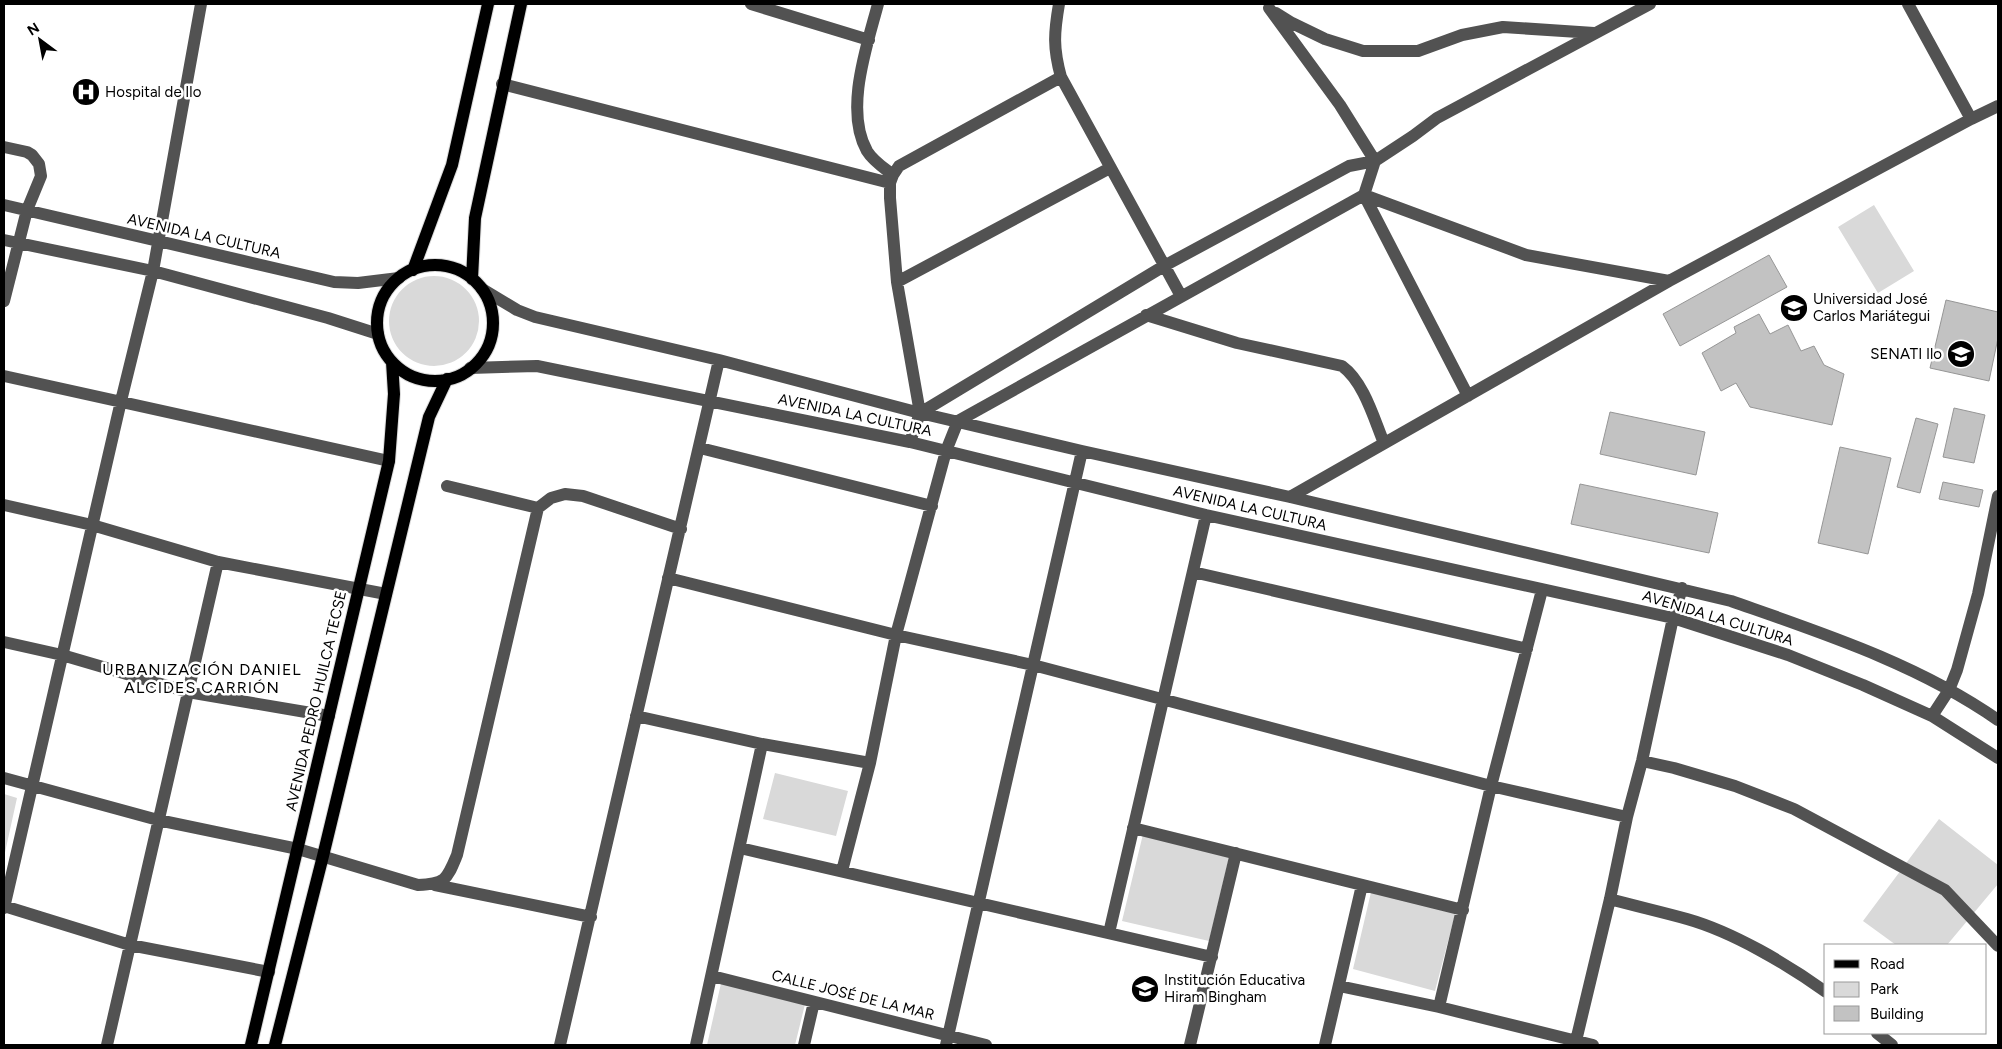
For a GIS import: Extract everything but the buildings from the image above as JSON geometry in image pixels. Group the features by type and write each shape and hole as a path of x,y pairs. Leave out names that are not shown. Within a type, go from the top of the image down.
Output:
{"main road":[{"path":"413,270 452,165 488,4"},
{"path":"472,278 475,218 502,84 521,4"},
{"path":"428,265 444,266 459,270 472,278 482,289 492,308 492,332 488,346 481,358 470,368 447,380 432,381 417,378 404,372 392,362 383,349 378,334 377,318 381,303 388,289 399,278 413,270 428,265"},
{"name":"AVENIDA PEDRO HUILCA TECSE","path":"251,1045 389,461 394,394 392,362"},
{"path":"275,1045 430,417 447,380"}],"street":[{"path":"201,4 153,271 121,400 4,907 130,945 269,972"},
{"path":"751,4 869,40"},
{"path":"878,4 859,80 857,108 861,135 867,152 892,179"},
{"path":"1059,4 1054,34 1056,58 1061,77 1181,296"},
{"path":"920,413 1164,266 1349,166 1375,161 1437,118 1650,4"},
{"path":"1908,4 1971,118"},
{"path":"1267,6 1292,24 1325,39 1363,51 1418,51 1462,35 1503,27 1594,33"},
{"path":"842,871 870,763 896,635 946,452 958,421 1364,195 1375,161 1340,105 1267,6"},
{"path":"910,442 920,413 897,282 892,179 898,166 1061,77"},
{"path":"502,84 892,179"},
{"path":"1290,497 1669,281 1971,118 1998,106"},
{"path":"4,147 27,152 36,159 41,176 27,210 4,301"},
{"path":"897,282 1110,168"},
{"path":"1364,195 1526,255 1669,281"},
{"path":"1364,195 1468,396"},
{"name":"AVENIDA LA CULTURA","path":"4,205 159,243 334,282 358,283 399,278"},
{"path":"4,240 153,271 328,318 378,334"},
{"name":"AVENIDA LA CULTURA","path":"482,289 517,310 535,317 719,360 920,413 1290,497 1731,601 1794,622 1920,674 1998,720"},
{"path":"1146,315 1237,343 1331,362 1342,366 1350,372 1358,383 1384,443"},
{"path":"560,1045 719,360"},
{"name":"AVENIDA LA CULTURA","path":"470,368 537,366 910,442 1206,515 1673,618 1788,655 1863,685 1932,716 1998,758"},
{"path":"4,376 121,400 389,461"},
{"path":"700,448 932,506"},
{"path":"947,1041 1082,451"},
{"path":"447,486 538,508"},
{"path":"436,884 449,875 457,854 538,508 550,498 565,494 582,496 680,528"},
{"path":"1932,716 1949,690 1957,670 1978,594 1998,496"},
{"path":"4,504 92,525 218,562 359,587 386,594"},
{"path":"1109,933 1206,515"},
{"path":"106,1045 218,562"},
{"path":"1193,572 1527,649"},
{"path":"668,578 896,635 1033,665 1491,786 1626,817"},
{"path":"1576,1043 1610,899 1626,817 1642,761 1673,618 1682,588"},
{"path":"1439,1007 1491,786 1542,590"},
{"path":"4,642 62,655 188,692 329,716"},
{"path":"636,716 762,744 870,763"},
{"path":"696,1045 762,744"},
{"path":"1642,761 1674,768 1735,786 1794,808 1945,890 1998,946"},
{"path":"4,778 32,784 158,820 298,849 418,885 436,884 591,917"},
{"path":"1133,828 1463,910"},
{"path":"740,848 1212,956"},
{"path":"1190,1045 1236,853"},
{"path":"1326,1045 1362,885"},
{"path":"1610,899 1689,920 1725,934 1793,970 1824,991"},
{"name":"CALLE JOSÉ DE LA MAR","path":"712,976 814,1002 947,1041 986,1045"},
{"path":"1339,986 1439,1007 1576,1043 1593,1045"},
{"path":"804,1045 814,1002"},
{"path":"1878,1034 1892,1045"}],"green space":[{"path":"1874,205 1914,271 1878,293 1838,227"},
{"path":"434,276 451,279 466,289 476,304 479,321 476,338 466,353 451,363 434,366 417,363 402,353 392,338 389,321 392,304 402,289 417,279"},
{"path":"775,773 848,791 836,836 763,819"},
{"path":"4,794 17,798 4,857"},
{"path":"1939,819 1998,865 1998,884 1948,944 1895,944 1863,921"},
{"path":"1144,830 1230,853 1209,941 1122,921"},
{"path":"1372,888 1457,907 1435,991 1353,969"},
{"path":"722,979 806,1000 795,1045 707,1045"}],"place":[{"name":"Hospital de Ilo","path":"86,92"},
{"name":"Universidad José Carlos Mariátegui","path":"1794,308"},
{"name":"SENATI Ilo","path":"1961,354"},
{"name":"Institución Educativa Hiram Bingham","path":"1145,989"}],"district":[{"name":"URBANIZACIÓN DANIEL ALCIDES CARRIÓN","path":"202,678"}]}
